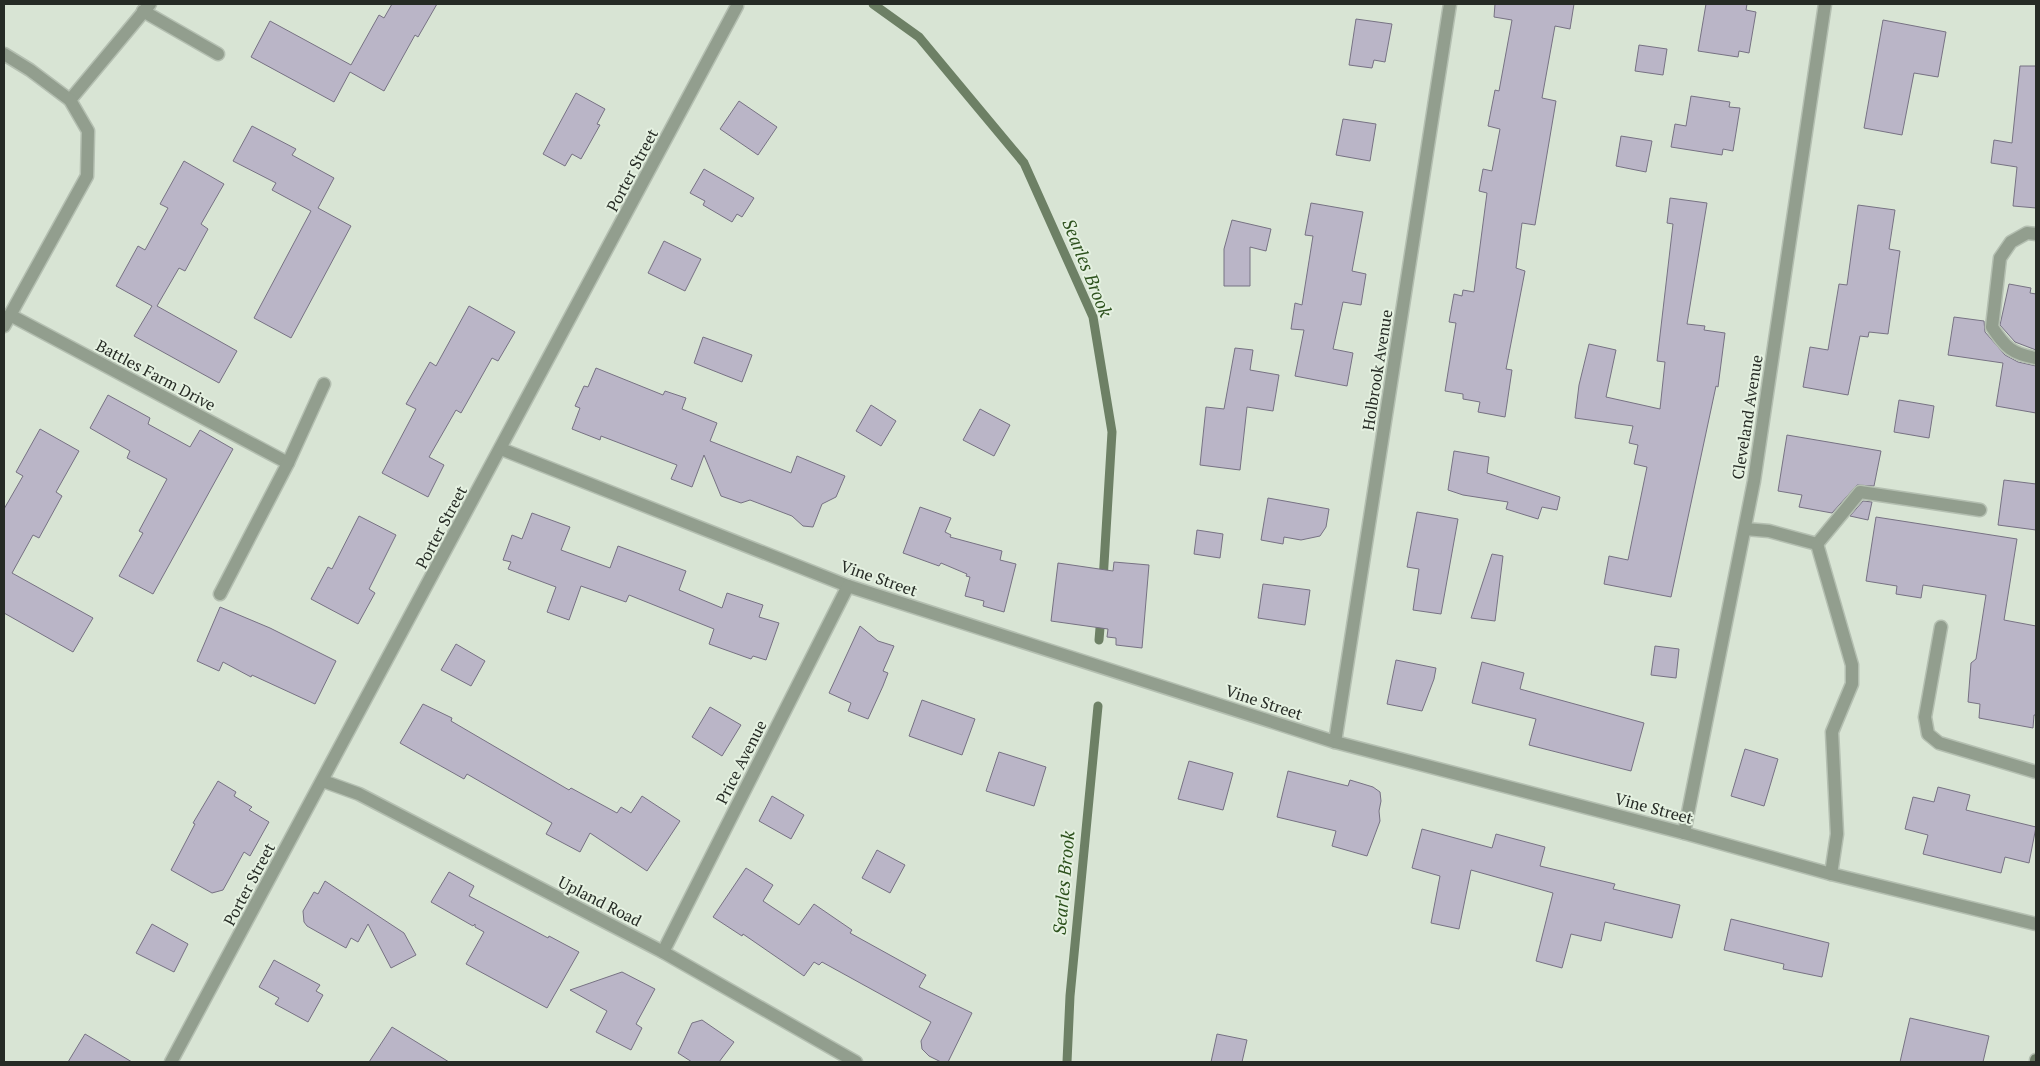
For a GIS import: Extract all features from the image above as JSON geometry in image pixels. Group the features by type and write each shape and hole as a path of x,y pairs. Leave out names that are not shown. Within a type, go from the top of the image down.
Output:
{"street":[{"name":"Holbrook Avenue","path":"1335,742 1450,4"},
{"name":"Cleveland Avenue","path":"1684,833 1754,481 1825,4"},
{"name":"Porter Street","path":"171,1062 737,6"},
{"path":"70,100 147,7 218,54"},
{"name":"Battles Farm Drive","path":"4,54 30,70 70,100 88,131 87,176 7,321 288,463"},
{"path":"2036,234 2027,234 2011,242 2000,258 1992,327 2004,345 2024,356 2036,358"},
{"path":"220,594 288,463 324,384"},
{"name":"Vine Street","path":"501,449 848,586 1335,742 1684,833 1832,874 2036,924"},
{"path":"1817,544 1860,492 1980,510"},
{"path":"1745,529 1770,531 1817,544"},
{"path":"1817,544 1852,665 1852,684 1832,732 1837,834 1832,874"},
{"name":"Price Avenue","path":"663,952 848,586"},
{"path":"1941,627 1925,717 1928,734 1939,743 2036,772"},
{"name":"Upland Road","path":"323,781 358,794 663,952 856,1062"}],"building":[{"path":"392,4 437,4 418,37 415,35 384,91 350,72 334,102 251,57 270,21 351,65 379,15 384,18"},
{"path":"1495,4 1574,4 1570,29 1555,26 1542,98 1556,101 1535,225 1522,223 1516,268 1525,271 1506,369 1512,370 1505,417 1478,412 1480,402 1463,399 1463,394 1445,391 1456,323 1449,322 1454,294 1462,296 1463,290 1474,292 1487,193 1479,191 1483,169 1492,171 1500,129 1488,126 1495,90 1499,91 1512,20 1494,17"},
{"path":"1706,4 1747,4 1746,10 1756,12 1749,53 1739,51 1738,57 1698,51"},
{"path":"1356,19 1392,24 1385,62 1374,60 1372,68 1349,65"},
{"path":"1883,20 1946,32 1938,77 1914,73 1902,135 1864,128"},
{"path":"1639,45 1667,49 1663,75 1635,71"},
{"path":"2020,66 2036,66 2036,208 2013,206 2017,167 1991,163 1994,140 2012,143"},
{"path":"576,93 605,109 597,124 600,125 581,159 572,154 565,166 543,154"},
{"path":"1691,96 1730,102 1729,107 1740,108 1733,151 1723,149 1722,155 1671,147 1675,124 1686,126"},
{"path":"739,101 777,127 758,155 720,129"},
{"path":"1343,119 1376,124 1370,161 1336,155"},
{"path":"252,126 296,149 292,155 334,178 318,208 351,226 291,338 254,318 311,211 272,190 276,183 233,161"},
{"path":"1621,136 1652,141 1646,172 1616,166"},
{"path":"184,161 224,184 201,224 208,229 185,271 179,268 157,306 237,351 219,383 134,336 152,306 116,286 138,246 145,250 168,208 160,204"},
{"path":"704,169 754,198 742,217 737,214 732,222 703,205 705,201 690,193"},
{"path":"1670,198 1707,203 1687,324 1705,326 1704,330 1725,333 1718,387 1716,386 1671,597 1604,584 1609,556 1628,560 1647,467 1634,464 1638,445 1629,443 1633,426 1575,418 1579,385 1589,344 1616,350 1606,397 1660,409 1665,362 1657,361 1673,224 1667,223"},
{"path":"1311,203 1363,212 1352,271 1366,274 1361,305 1343,302 1333,349 1353,353 1347,386 1295,376 1304,330 1291,329 1295,303 1302,305 1313,236 1305,235"},
{"path":"1858,205 1895,210 1889,249 1900,251 1888,334 1869,332 1868,337 1860,336 1848,395 1803,387 1810,347 1828,350 1839,284 1847,285"},
{"path":"1232,220 1271,229 1266,251 1250,247 1250,286 1224,286 1224,249"},
{"path":"664,241 701,259 685,291 648,273"},
{"path":"2009,284 2031,288 2030,293 2036,294 2036,350 2015,342 2000,325"},
{"path":"469,306 515,332 498,361 492,358 461,413 456,410 429,457 444,465 428,497 382,473 416,409 406,404 430,362 436,366"},
{"path":"1954,317 1984,321 1985,332 2005,355 2018,362 2036,366 2036,413 1996,406 2003,363 1948,355"},
{"path":"703,337 752,355 742,382 694,363"},
{"path":"1235,348 1253,350 1250,370 1279,375 1273,411 1247,407 1240,470 1200,465 1206,407 1224,409"},
{"path":"596,368 663,395 665,391 686,398 682,409 717,423 710,441 791,473 797,456 845,476 836,497 822,504 813,527 803,526 792,516 750,500 741,503 721,496 704,455 692,487 671,479 677,465 601,436 600,440 572,429 580,408 575,406 584,386 588,387"},
{"path":"108,395 150,418 148,424 190,447 200,430 233,449 153,594 119,576 143,533 139,531 167,479 127,458 130,451 90,428"},
{"path":"1899,400 1934,406 1929,438 1894,432"},
{"path":"871,405 896,421 881,446 856,431"},
{"path":"980,409 1010,425 994,456 963,440"},
{"path":"40,429 79,451 56,492 62,496 39,538 33,535 12,573 93,618 73,652 4,613 4,509 23,476 16,472"},
{"path":"1787,435 1881,451 1874,486 1857,485 1832,513 1799,507 1802,495 1778,491"},
{"path":"1454,451 1489,457 1487,473 1560,497 1557,510 1542,507 1538,519 1506,509 1508,502 1463,495 1448,490"},
{"path":"2004,480 2036,484 2036,530 1998,525"},
{"path":"1268,498 1329,509 1326,527 1320,536 1301,540 1284,537 1283,544 1261,540"},
{"path":"1863,501 1872,502 1868,520 1850,516"},
{"path":"920,507 951,518 945,532 951,535 950,537 1002,551 1000,560 1016,564 1004,612 983,606 984,601 965,596 970,577 966,576 967,574 941,563 939,566 903,553"},
{"path":"1417,512 1458,519 1441,614 1413,610 1419,569 1407,567"},
{"path":"532,513 570,527 561,550 610,568 618,546 686,571 679,590 722,608 727,593 763,605 759,617 779,623 766,660 753,656 751,659 709,644 714,629 629,595 626,602 581,586 569,620 547,612 556,587 508,569 511,562 503,560 512,535 522,539"},
{"path":"359,516 396,535 369,589 375,593 358,624 311,599 328,567 332,569"},
{"path":"1876,517 2017,539 2004,620 2036,626 2036,715 2034,715 2033,728 1979,718 1980,704 1968,702 1971,663 1976,659 1986,595 1923,585 1921,598 1896,594 1897,586 1866,581"},
{"path":"1197,530 1223,534 1220,558 1194,554"},
{"path":"1492,554 1503,556 1495,621 1471,618"},
{"path":"1114,562 1149,565 1142,648 1116,645 1116,638 1107,637 1108,629 1051,621 1058,563 1113,571"},
{"path":"1263,584 1310,590 1305,625 1258,618"},
{"path":"220,607 270,628 336,661 315,704 252,675 251,677 223,662 219,671 197,661"},
{"path":"860,626 878,641 894,646 883,671 888,673 868,719 848,711 851,703 829,693"},
{"path":"456,644 485,661 471,686 441,670"},
{"path":"1655,646 1679,649 1676,678 1651,675"},
{"path":"1396,660 1436,668 1434,679 1422,711 1387,704"},
{"path":"1482,662 1524,673 1520,689 1644,723 1631,771 1529,745 1536,719 1472,703"},
{"path":"922,700 975,719 962,755 909,736"},
{"path":"423,704 452,718 451,721 569,790 571,788 617,813 621,807 631,813 642,796 680,821 647,871 590,833 580,852 546,834 552,823 467,774 464,779 400,743"},
{"path":"710,707 741,725 722,756 692,737"},
{"path":"1745,749 1778,759 1764,806 1731,796"},
{"path":"999,752 1046,767 1034,806 986,791"},
{"path":"1189,761 1233,773 1223,810 1178,799"},
{"path":"1288,771 1348,786 1350,780 1373,787 1380,792 1380,821 1367,856 1332,846 1336,831 1277,817"},
{"path":"218,781 236,792 234,796 252,807 249,810 269,822 250,856 244,852 223,890 212,893 171,870 195,824 193,823"},
{"path":"1938,787 1970,795 1966,810 2036,827 2029,863 2005,857 2001,873 1923,854 1928,835 1905,829 1913,797 1934,802"},
{"path":"772,796 804,815 791,839 759,821"},
{"path":"1422,829 1492,848 1496,834 1545,847 1540,866 1615,884 1613,889 1680,905 1672,938 1605,922 1601,941 1571,934 1562,968 1536,961 1553,893 1471,870 1459,929 1431,923 1440,876 1412,868"},
{"path":"877,850 905,865 890,893 862,878"},
{"path":"746,868 773,885 763,901 799,925 814,904 852,930 850,933 926,975 919,987 972,1013 948,1062 941,1062 929,1056 922,1049 921,1041 931,1022 822,962 819,965 814,962 804,976 743,934 742,936 713,917"},
{"path":"449,872 474,886 469,896 548,938 549,936 579,952 547,1008 466,964 484,932 475,927 475,924 473,926 431,902"},
{"path":"325,881 404,933 416,955 391,968 368,924 358,942 351,938 346,948 307,926 304,922 303,911 314,892 318,894"},
{"path":"1731,919 1829,943 1822,977 1783,969 1784,964 1724,950"},
{"path":"152,924 188,944 174,972 136,953"},
{"path":"274,960 320,985 316,991 323,995 308,1022 275,1004 279,998 259,987"},
{"path":"622,972 655,989 636,1024 642,1028 631,1050 596,1032 607,1011 570,990"},
{"path":"1910,1018 1989,1036 1983,1062 1900,1062"},
{"path":"702,1020 734,1042 719,1062 692,1062 678,1053 692,1023"},
{"path":"392,1027 449,1062 369,1062"},
{"path":"85,1034 132,1062 68,1062"},
{"path":"1217,1034 1247,1040 1242,1062 1211,1062"}],"waterway":[{"name":"Searles Brook","path":"873,4 919,37 1024,163 1093,317 1112,432 1103,581"},
{"name":"Searles Brook","path":"1099,640 1101,616"},
{"name":"Searles Brook","path":"1067,1062 1070,996 1098,706"}]}
